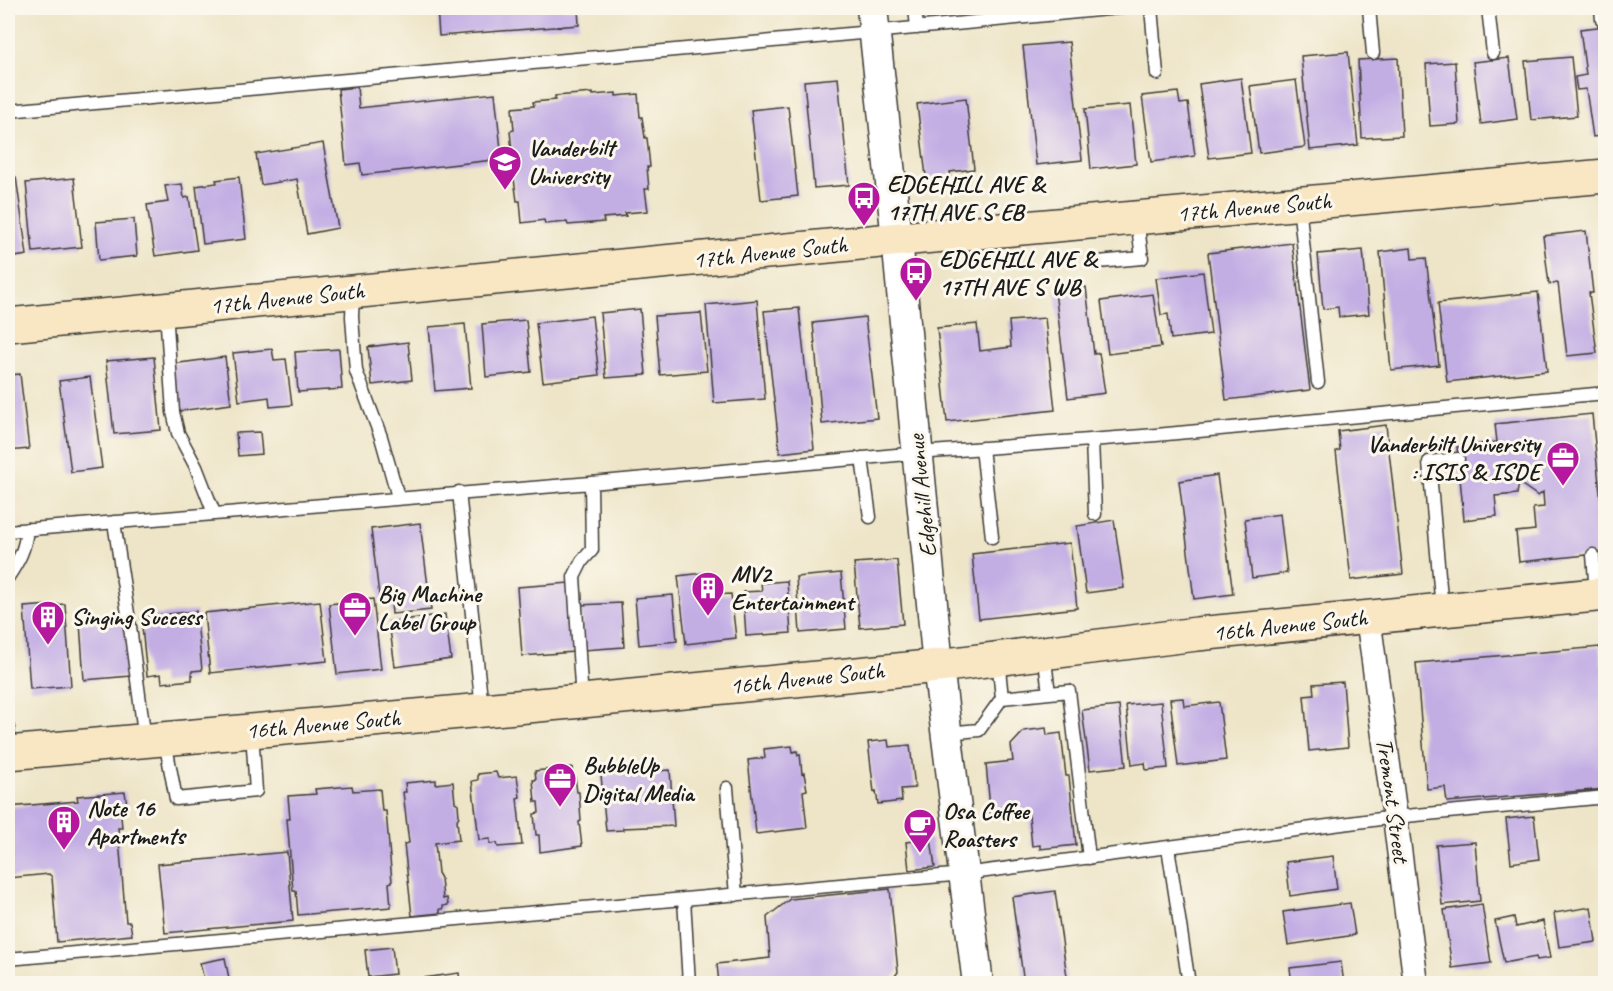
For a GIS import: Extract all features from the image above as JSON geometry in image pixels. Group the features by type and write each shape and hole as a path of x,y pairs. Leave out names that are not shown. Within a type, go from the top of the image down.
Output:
{"main road":[{"name":"17th Avenue South","path":"8,326 897,239 1605,176"},
{"name":"16th Avenue South","path":"8,744 155,740 582,701 938,666 1189,635 1601,595"}],"street":[{"name":"Edgehill Avenue","path":"873,19 897,239 938,666 978,984"},
{"name":"Tremont Street","path":"1368,617 1416,984"}],"lane":[{"path":"915,8 917,27"},
{"path":"980,8 981,21"},
{"path":"8,111 873,19 917,27 981,21 1039,11 1118,8"},
{"path":"1151,8 1157,74"},
{"path":"1369,8 1373,53"},
{"path":"1488,8 1493,54"},
{"path":"1299,203 1318,382"},
{"path":"1098,262 1142,258 1137,218"},
{"path":"353,291 352,317 356,371 381,437 398,497"},
{"path":"165,310 173,412 178,433 196,467 214,513"},
{"path":"8,531 1092,440 1605,393"},
{"path":"1092,440 1095,514"},
{"path":"982,448 992,537"},
{"path":"862,458 870,517"},
{"path":"1442,611 1429,462 1458,459"},
{"path":"582,701 574,577 582,561 592,550 591,483"},
{"path":"459,492 482,709"},
{"path":"114,522 130,627 155,740 176,799 256,791 252,731"},
{"path":"8,577 21,556 26,543 27,529"},
{"path":"1593,555 1601,595"},
{"path":"1044,653 1049,693"},
{"path":"947,733 979,730 1002,698 998,658"},
{"path":"1002,698 1069,691 1089,858"},
{"path":"727,788 736,894"},
{"path":"8,959 964,874 1395,817 1605,797"},
{"path":"1168,847 1189,984"},
{"path":"684,899 689,984"}],"building":[{"path":"437,8 578,8 579,25 439,36"},
{"path":"1606,26 1606,135 1593,137 1586,89 1577,90 1575,77 1586,75 1580,29"},
{"path":"1069,42 1082,160 1036,165 1023,46"},
{"path":"1348,52 1358,145 1310,150 1301,56"},
{"path":"1571,57 1577,116 1531,120 1525,61"},
{"path":"1398,58 1402,136 1362,138 1358,60"},
{"path":"1509,58 1517,119 1481,124 1473,62"},
{"path":"1455,62 1459,124 1430,126 1426,64"},
{"path":"838,78 849,185 814,188 804,81"},
{"path":"1241,78 1251,153 1209,158 1199,84"},
{"path":"1296,80 1305,147 1259,153 1250,86"},
{"path":"357,87 359,108 495,93 502,159 362,175 360,163 346,165 338,89"},
{"path":"1178,92 1180,104 1188,103 1195,156 1151,162 1142,96"},
{"path":"593,93 593,95 616,93 616,96 638,94 650,167 647,167 649,189 645,189 648,211 603,218 604,222 568,225 567,222 545,224 544,220 522,223 520,201 517,201 514,179 512,179 509,152 512,152 510,131 514,130 512,108 534,106 533,102 555,100 555,96"},
{"path":"966,98 974,169 950,172 951,181 927,184 917,104"},
{"path":"1130,105 1136,164 1091,169 1085,109"},
{"path":"788,106 798,196 761,200 751,110"},
{"path":"323,143 338,228 307,234 297,179 261,185 256,154"},
{"path":"16,177 27,255 8,258 8,178"},
{"path":"239,177 246,239 203,244 196,186"},
{"path":"74,178 82,247 33,252 26,183"},
{"path":"182,184 184,198 189,197 197,250 155,256 147,205 168,202 165,186"},
{"path":"134,219 137,256 99,260 96,222"},
{"path":"1586,231 1593,293 1589,293 1597,353 1567,356 1558,283 1549,284 1543,236"},
{"path":"1292,243 1310,390 1226,400 1208,253"},
{"path":"1411,248 1412,259 1426,258 1439,365 1391,370 1380,252"},
{"path":"1363,250 1369,314 1339,317 1338,307 1323,309 1318,254"},
{"path":"1203,272 1211,334 1171,339 1168,314 1161,315 1156,278"},
{"path":"1086,287 1094,354 1099,353 1105,393 1068,398 1055,291"},
{"path":"1538,292 1547,371 1447,382 1438,303"},
{"path":"1153,294 1161,347 1108,354 1101,301"},
{"path":"757,300 765,399 714,403 706,305"},
{"path":"799,308 814,449 780,453 764,311"},
{"path":"640,309 646,375 606,378 600,313"},
{"path":"701,313 707,371 660,375 655,316"},
{"path":"592,316 599,375 543,382 536,323"},
{"path":"865,317 877,418 822,424 813,323"},
{"path":"1045,318 1055,410 947,422 937,328 977,324 980,351 1011,347 1009,321"},
{"path":"526,320 531,372 486,377 482,324"},
{"path":"465,324 471,388 435,391 429,327"},
{"path":"408,342 412,380 372,385 368,347"},
{"path":"272,349 274,360 286,359 292,405 270,407 269,397 239,401 233,353"},
{"path":"339,349 342,389 298,392 295,352"},
{"path":"154,357 161,430 114,434 106,361"},
{"path":"225,357 231,404 179,411 172,364"},
{"path":"20,374 29,449 8,451 8,375"},
{"path":"90,377 102,468 71,472 59,381"},
{"name":"Vanderbilt University : ISIS & ISDE","path":"1592,414 1606,553 1519,562 1516,532 1535,530 1533,508 1544,507 1543,492 1538,496 1519,483 1517,494 1495,496 1497,516 1464,520 1457,447 1497,442 1495,424"},
{"path":"1386,425 1403,574 1351,580 1336,451 1340,450 1338,431"},
{"path":"260,432 262,454 238,456 236,433"},
{"path":"1217,475 1233,594 1194,599 1179,481"},
{"path":"1280,514 1287,573 1252,578 1245,519"},
{"path":"1114,520 1124,588 1086,593 1077,526"},
{"path":"420,523 431,610 392,614 391,602 380,603 371,529"},
{"path":"1070,543 1077,608 979,619 972,554"},
{"path":"897,560 903,624 860,628 854,563"},
{"name":"MV2 Entertainment","path":"712,572 714,595 731,594 736,638 686,644 678,576"},
{"path":"841,573 846,629 800,633 796,577"},
{"path":"787,581 791,633 746,636 743,592 762,591 761,583"},
{"path":"570,583 574,652 522,656 517,587"},
{"path":"673,595 677,641 639,645 635,598"},
{"name":"Big Machine Label Group","path":"373,599 381,669 337,674 329,604"},
{"path":"320,601 327,661 210,673 204,613"},
{"path":"621,603 624,647 583,650 580,605"},
{"name":"Singing Success","path":"65,604 71,686 30,689 24,607"},
{"path":"196,611 202,670 192,671 192,680 162,683 161,674 147,676 141,617"},
{"path":"445,614 451,659 395,667 389,622"},
{"path":"126,619 131,676 84,680 80,623"},
{"path":"1600,647 1602,667 1606,666 1606,789 1447,802 1445,787 1427,789 1416,663"},
{"path":"1343,682 1348,747 1309,751 1304,696 1314,695 1313,684"},
{"path":"1183,698 1184,706 1219,702 1226,760 1178,766 1170,699"},
{"path":"1161,702 1168,768 1146,770 1145,763 1132,765 1126,705"},
{"path":"1119,706 1126,766 1090,770 1082,710"},
{"path":"1046,728 1047,735 1061,733 1066,776 1069,776 1076,845 1040,849 1040,845 1032,846 1029,816 991,819 986,764 1013,761 1011,745 1024,731"},
{"path":"888,740 889,747 910,745 915,788 901,789 902,801 878,804 876,791 874,792 868,742"},
{"path":"792,746 793,752 797,751 798,755 800,754 802,774 804,773 807,790 803,791 807,828 756,834 748,760 765,758 764,749"},
{"name":"BubbleUp Digital Media","path":"572,767 577,792 579,792 582,846 540,852 534,814 539,813 538,802 535,802 533,780 536,780 535,771"},
{"path":"670,770 674,826 606,831 601,775"},
{"path":"496,772 498,778 517,776 522,845 498,847 497,843 490,844 490,839 479,840 472,781 478,780 478,774"},
{"path":"436,780 436,784 453,782 455,802 458,804 459,840 435,843 443,899 447,898 448,905 440,909 440,913 412,916 404,844 409,843 403,792 406,792 405,783"},
{"path":"352,786 353,791 380,789 382,811 386,811 392,882 389,883 391,907 298,915 296,891 293,891 287,819 290,819 288,796 316,794 315,789"},
{"name":"Note 16 Apartments","path":"125,792 127,805 120,805 122,828 118,828 126,922 130,922 132,935 57,942 52,877 49,874 8,878 8,807 78,801 77,796"},
{"path":"1534,816 1539,859 1511,863 1506,819"},
{"name":"Osa Coffee Roasters","path":"931,839 935,867 909,870 906,842"},
{"path":"1475,842 1480,901 1442,905 1436,845"},
{"path":"287,852 293,921 165,933 158,864"},
{"path":"1333,856 1337,889 1290,896 1286,862"},
{"path":"890,889 898,972 889,984 719,984 717,964 770,958 767,917 790,899"},
{"path":"1055,891 1068,984 1024,984 1012,897"},
{"path":"1350,903 1355,935 1288,945 1283,912"},
{"path":"1482,904 1491,963 1452,968 1444,910"},
{"path":"1591,907 1596,942 1559,947 1554,913"},
{"path":"1514,917 1516,927 1543,921 1550,958 1537,960 1536,957 1504,963 1495,921"},
{"path":"392,947 395,974 368,977 365,950"},
{"path":"225,958 230,984 205,984 200,963"},
{"path":"1341,962 1344,984 1292,984 1290,968"},
{"path":"459,973 460,984 409,984 409,980"}],"place":[{"name":"Vanderbilt University","path":"505,191"},
{"name":"EDGEHILL AVE & 17TH AVE S EB","path":"864,227"},
{"name":"EDGEHILL AVE & 17TH AVE S WB","path":"916,302"},
{"name":"Vanderbilt University : ISIS & ISDE","path":"1563,487"},
{"name":"MV2 Entertainment","path":"708,617"},
{"name":"Big Machine Label Group","path":"355,637"},
{"name":"Singing Success","path":"48,646"},
{"name":"BubbleUp Digital Media","path":"560,808"},
{"name":"Note 16 Apartments","path":"64,851"},
{"name":"Osa Coffee Roasters","path":"920,854"}]}
